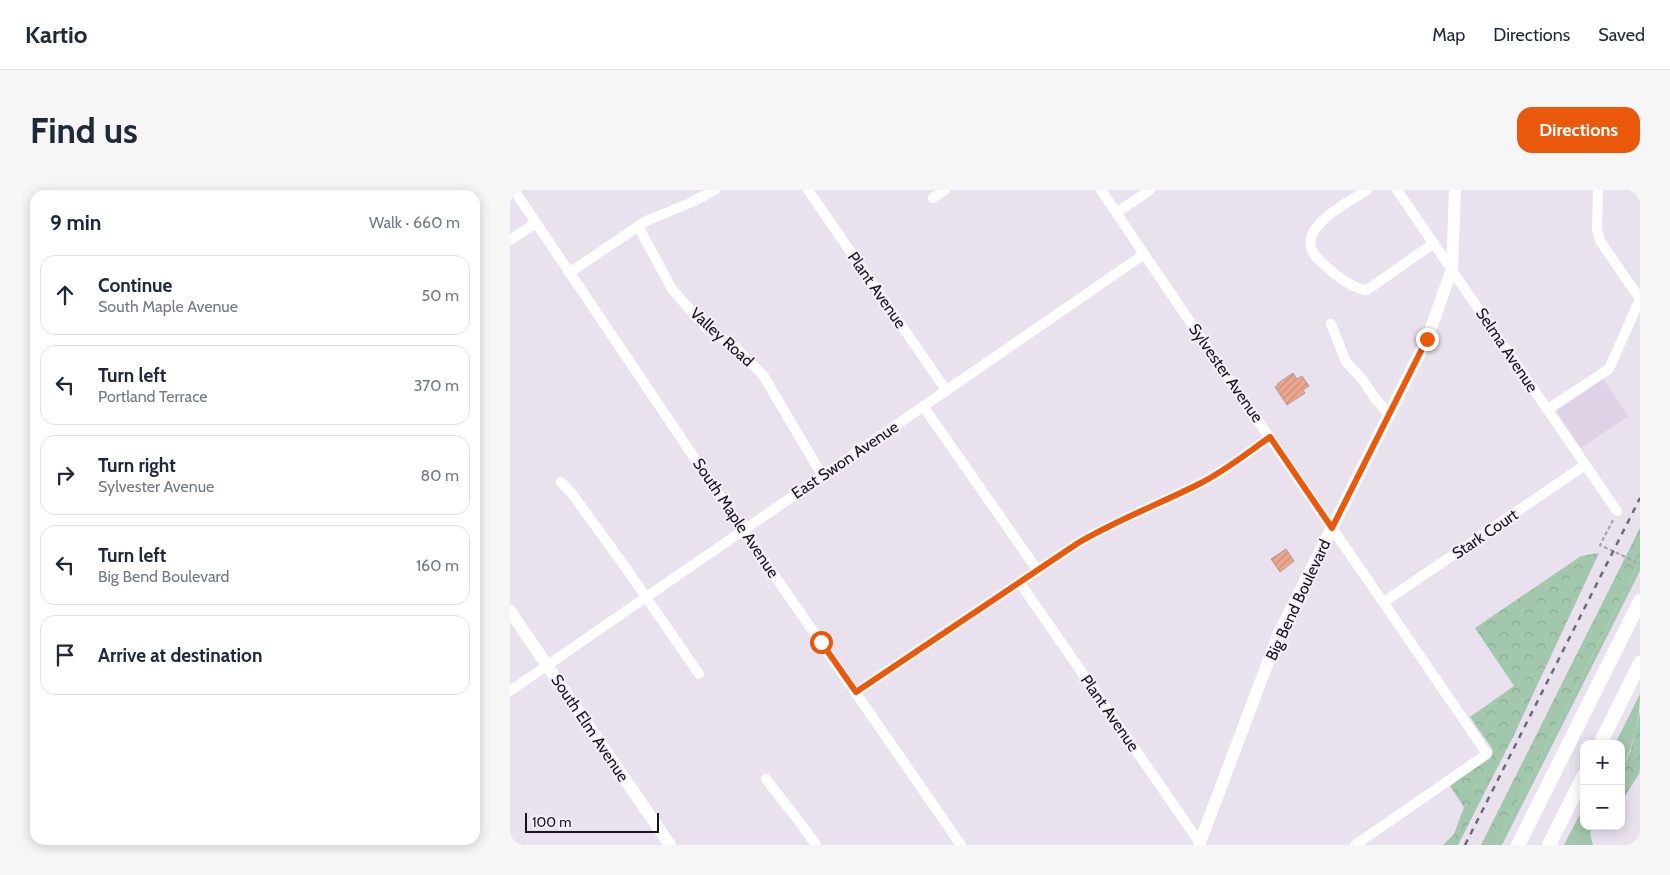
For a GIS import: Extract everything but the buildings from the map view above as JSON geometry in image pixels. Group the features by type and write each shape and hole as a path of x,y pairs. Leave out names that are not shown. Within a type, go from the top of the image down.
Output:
{"highway":[{"path":"1518,845 1640,601"},
{"path":"1602,740 1640,663"},
{"path":"1549,845 1580,783"}],"main road":[{"name":"Big Bend Boulevard","path":"1200,844 1279,633 1427,339 1452,269 1455,190"},
{"name":"South Elm Avenue","path":"510,611 670,845"}],"street":[{"name":"South Maple Avenue","path":"514,190 743,530 961,845"},
{"path":"569,273 638,226 715,190"},
{"name":"Plant Avenue","path":"808,190 946,390"},
{"path":"933,198 945,190"},
{"name":"Sylvester Avenue","path":"1101,190 1143,255 1487,754 1356,845"},
{"path":"1116,213 1150,190"},
{"path":"1367,190 1328,216 1312,233 1310,240 1312,251 1332,272 1359,289 1367,290 1434,243"},
{"name":"Selma Avenue","path":"1397,190 1617,511"},
{"path":"1548,409 1608,368 1640,299 1600,241 1596,228 1598,190"},
{"path":"510,240 536,223"},
{"name":"Valley Road","path":"638,226 672,289 705,327 735,346 763,375 822,475"},
{"name":"East Swon Avenue","path":"510,691 1143,255"},
{"path":"1331,324 1346,362 1390,415"},
{"path":"923,406 1038,571"},
{"path":"856,692 1078,543 1107,526 1200,484 1218,474 1270,437"},
{"name":"Stark Court","path":"1384,602 1585,465"},
{"path":"561,482 574,494 698,674"},
{"name":"Plant Avenue","path":"1020,583 1200,844"},
{"path":"766,779 816,845"}],"path":[{"path":"1617,511 1600,545 1640,564"}],"shaded area":[{"path":"1603,378 1628,416 1581,448 1558,413 1558,410"}],"green space":[{"path":"1640,528 1640,561 1496,845 1481,845"},
{"path":"1599,553 1514,735 1458,845 1443,845 1454,834 1464,807 1450,786 1492,754 1493,750 1470,717 1514,686 1475,628 1581,556"},
{"path":"1640,561 1640,571 1502,845 1496,845"},
{"path":"1640,694 1635,734 1625,762 1625,740 1617,740"},
{"path":"1640,712 1640,769 1639,774 1625,796 1625,763 1630,752"},
{"path":"1580,814 1580,830 1592,830 1590,833 1593,845 1564,845"}],"railway":[{"path":"1465,845 1640,498"}],"route":[{"path":"821,642 856,692 1078,543 1144,508 1200,484 1218,474 1270,437 1332,528 1427,339"}]}
